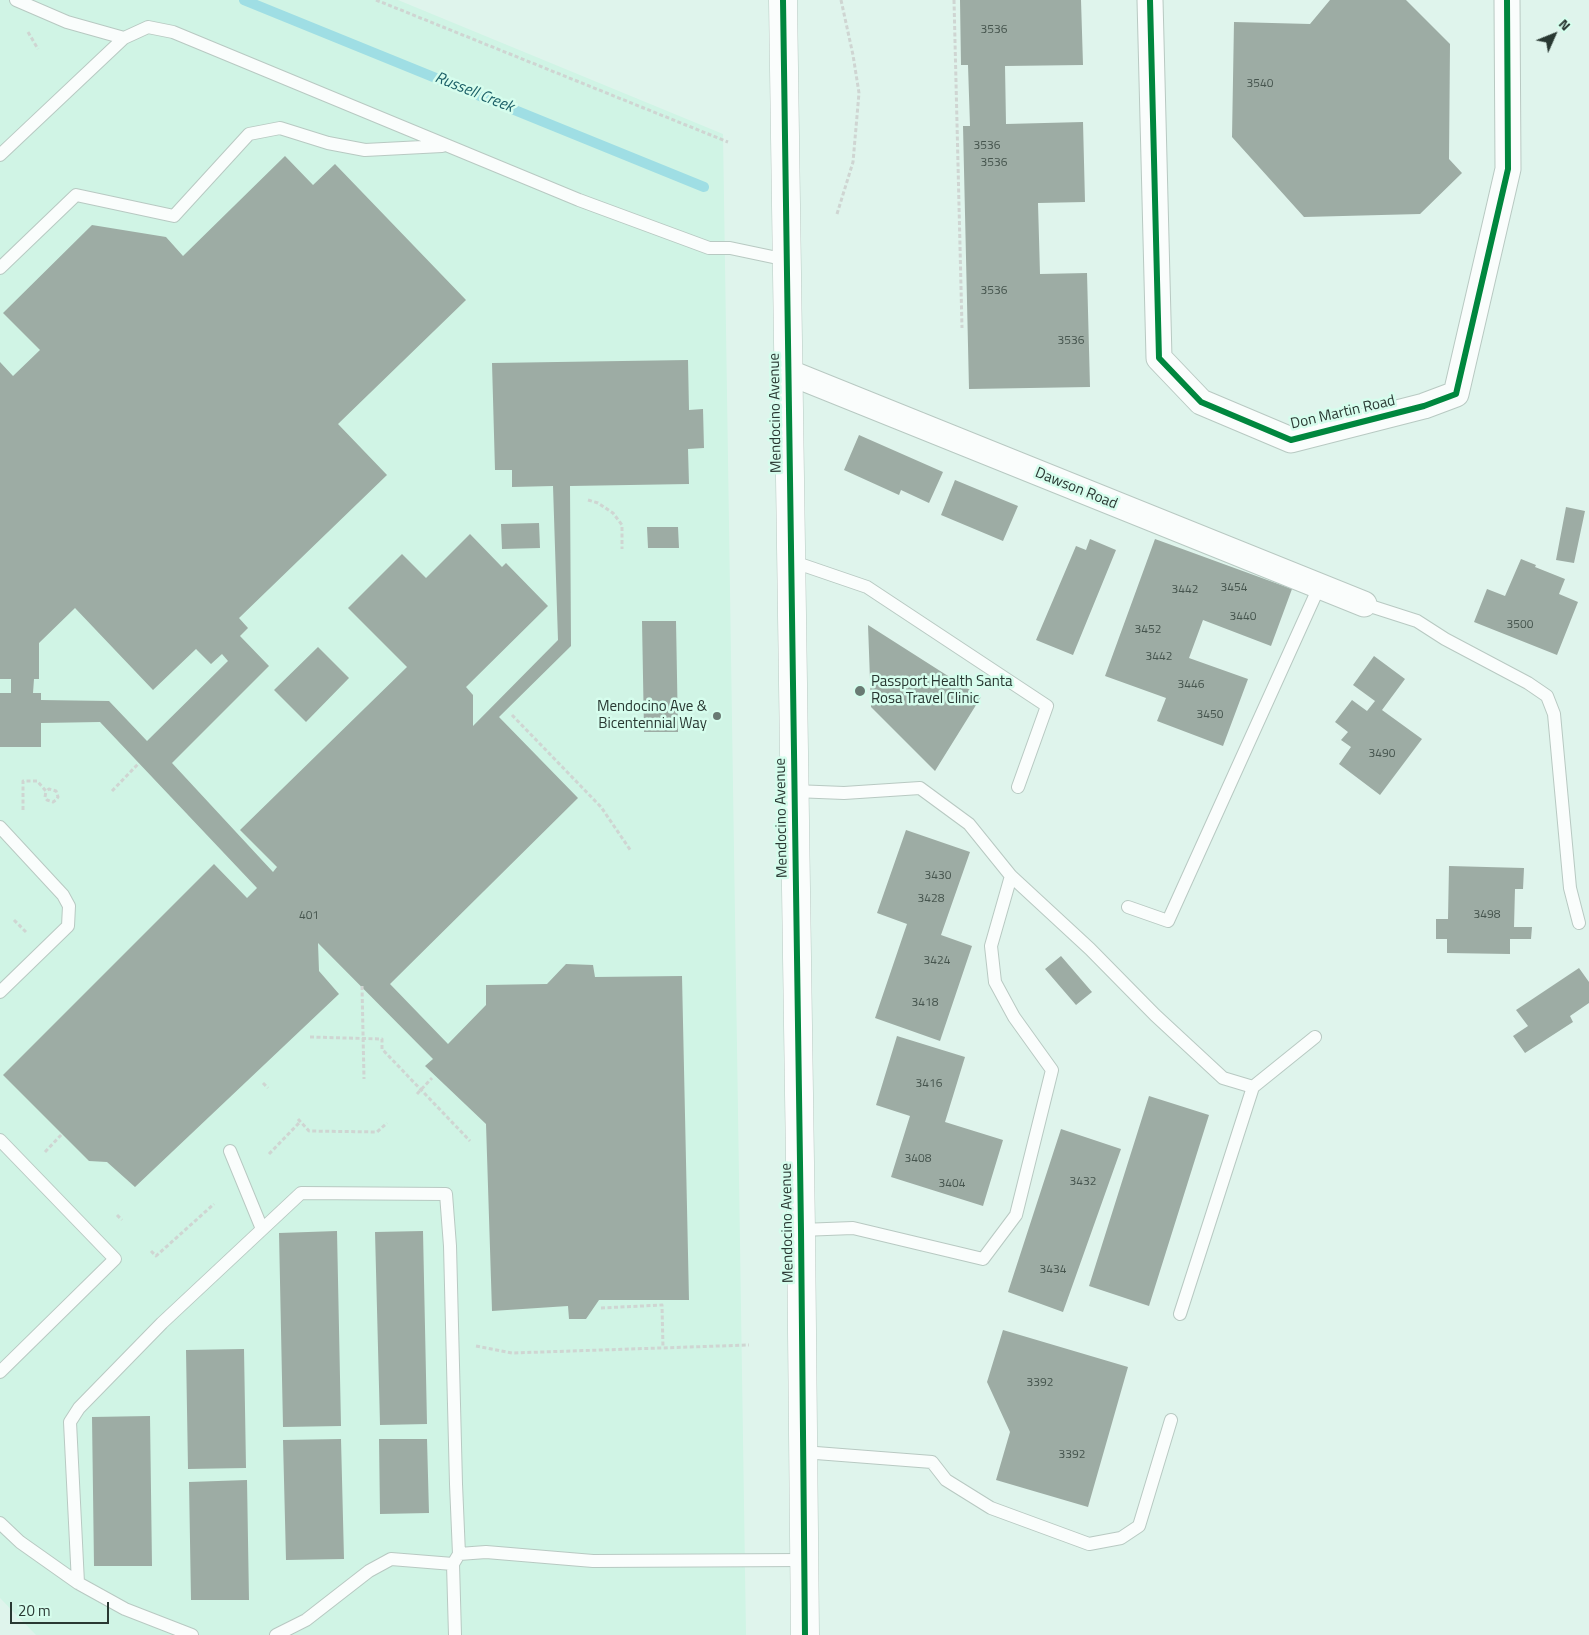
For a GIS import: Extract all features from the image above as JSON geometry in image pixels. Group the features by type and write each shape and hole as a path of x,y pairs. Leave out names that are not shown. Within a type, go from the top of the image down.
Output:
{"main road":[{"name":"Mendocino Avenue","path":"783,0 805,1635"}],"street":[{"name":"Don Martin Road","path":"1150,0 1159,358 1201,402 1291,440 1424,406 1456,394 1508,168 1507,0"},
{"name":"Dawson Road","path":"788,372 1364,604"}],"lane":[{"path":"16,0 67,22 124,38"},
{"path":"0,155 124,38 148,27 173,32 579,200 709,248 730,248 787,260"},
{"path":"0,268 76,195 174,216 249,134 280,128 328,143 365,150 446,146"},
{"path":"791,561 867,587 1047,706 1018,787"},
{"path":"1128,907 1168,921 1320,587"},
{"path":"1364,604 1416,621 1445,639 1528,683 1547,696 1554,714 1570,888 1579,923"},
{"path":"794,792 844,793 920,788 968,824 1011,876 1090,949 1155,1015 1223,1078 1253,1087"},
{"path":"0,827 62,895 68,906 68,926 0,992"},
{"path":"801,1230 853,1228 983,1259 1016,1215 1052,1070 1014,1017 995,982 991,946 1011,876"},
{"path":"1180,1314 1253,1087 1315,1037"},
{"path":"0,1140 115,1259 0,1372"},
{"path":"230,1151 262,1229"},
{"path":"78,1583 70,1422 80,1408 162,1323 301,1193 446,1194 450,1246 456,1484 455,1635"},
{"path":"803,1452 932,1462 946,1480 991,1508 1089,1544 1121,1538 1139,1526 1171,1420"},
{"path":"0,1523 20,1542 78,1583 125,1609 192,1635"},
{"path":"276,1635 306,1620 369,1571 391,1559 456,1559 486,1552 593,1560 803,1560"}],"path":[{"path":"376,0 728,142"},
{"path":"837,214 853,162 859,93 853,54 841,0"},
{"path":"954,0 962,328"},
{"path":"28,32 38,49"},
{"path":"588,500 598,503 613,513 622,525 622,548"},
{"path":"512,715 601,808 631,851"},
{"path":"112,791 139,763"},
{"path":"23,810 23,781 37,781 46,791"},
{"path":"53,789 56,791 58,797 56,800 53,802 47,800 45,798 46,791 53,789"},
{"path":"14,920 26,932"},
{"path":"362,986 364,1078"},
{"path":"310,1037 382,1040 382,1049 470,1141"},
{"path":"417,1094 432,1078"},
{"path":"263,1083 268,1088"},
{"path":"269,1154 299,1121 309,1130 377,1132 387,1123"},
{"path":"45,1152 62,1134"},
{"path":"151,1251 156,1256 214,1204"},
{"path":"118,1216 122,1220"},
{"path":"601,1308 662,1305 663,1348"},
{"path":"476,1346 512,1353 749,1345"}],"shaded area":[{"path":"0,0 398,0 723,134 746,1635 36,1635 0,1598"}],"building":[{"path":"960,0 1081,0 1083,65 1005,66 1006,124 1083,122 1085,202 1038,203 1040,274 1087,273 1090,387 969,389 963,126 970,126 968,65 961,65"},
{"path":"1330,0 1406,0 1450,44 1449,159 1462,173 1420,214 1304,217 1232,137 1234,22 1310,24"},
{"path":"285,156 313,185 335,164 466,300 338,424 387,475 239,618 248,628 240,636 269,666 172,763 273,872 277,867 240,830 407,667 348,608 402,554 426,578 470,534 502,567 506,563 548,606 466,687 473,695 473,726 558,640 553,486 512,487 512,470 495,470 492,363 688,360 689,410 703,409 704,448 688,449 689,484 570,486 571,646 499,717 578,798 390,984 448,1044 486,1005 486,985 547,984 566,964 593,965 595,977 682,976 689,1300 599,1300 586,1319 569,1319 568,1306 492,1311 486,1124 425,1066 433,1059 318,943 319,971 339,994 135,1187 107,1162 89,1161 3,1075 214,864 247,898 257,888 100,722 41,723 41,747 0,747 0,693 11,693 11,679 0,679 0,362 13,376 40,350 3,313 92,225 166,237 183,256","holes":["75,608 153,690 196,649 211,664 222,654 228,661 147,741 109,701 41,700 41,693 33,693 34,679 39,679 39,643"]},
{"path":"859,435 943,472 929,503 901,490 899,495 844,470"},
{"path":"955,480 1018,506 1003,541 941,515"},
{"path":"1566,507 1585,511 1574,563 1556,560"},
{"path":"539,523 540,548 502,549 501,524"},
{"path":"647,527 678,527 679,548 648,548"},
{"path":"1090,539 1116,550 1073,655 1036,640 1076,546 1086,550"},
{"path":"1155,539 1292,589 1271,646 1203,620 1189,658 1248,679 1223,746 1157,721 1166,698 1105,676"},
{"path":"1521,559 1565,579 1559,594 1578,602 1557,655 1474,622 1487,589 1505,596"},
{"path":"642,621 676,621 678,732 644,732"},
{"path":"868,625 981,697 935,771 871,707"},
{"path":"318,647 349,678 306,722 274,690"},
{"path":"1374,656 1405,679 1382,710 1422,739 1380,795 1339,764 1351,747 1341,740 1348,732 1335,722 1352,700 1367,711 1375,701 1353,685"},
{"path":"906,830 970,852 941,935 972,946 940,1041 875,1018 907,924 877,913"},
{"path":"1449,866 1524,868 1523,889 1515,889 1514,927 1532,927 1531,939 1510,939 1510,954 1447,953 1447,939 1436,939 1436,919 1448,919"},
{"path":"1061,956 1092,992 1076,1005 1045,969"},
{"path":"1579,968 1589,982 1589,1003 1570,1016 1573,1022 1525,1053 1513,1036 1528,1026 1516,1010"},
{"path":"897,1036 965,1057 945,1122 1003,1140 983,1206 891,1177 910,1116 876,1105"},
{"path":"1149,1096 1209,1115 1149,1306 1089,1286"},
{"path":"1061,1129 1121,1149 1063,1312 1008,1292"},
{"path":"337,1231 341,1426 283,1427 279,1233"},
{"path":"423,1231 427,1424 380,1425 375,1232"},
{"path":"1003,1330 1128,1367 1088,1507 996,1480 1010,1432 987,1382"},
{"path":"244,1349 246,1468 188,1469 186,1350"},
{"path":"150,1416 152,1566 94,1566 92,1417"},
{"path":"341,1439 344,1559 286,1560 283,1440"},
{"path":"379,1439 427,1439 429,1513 380,1514"},
{"path":"247,1480 249,1600 191,1600 189,1482"}],"waterway":[{"name":"Russell Creek","path":"244,0 704,187"}],"cycle path":[{"path":"783,0 805,1635"},
{"path":"1150,0 1159,358 1201,402 1291,440 1424,406 1456,394 1508,169 1507,0"}],"place":[{"name":"Passport Health Santa Rosa Travel Clinic","path":"860,691"},
{"name":"Mendocino Ave & Bicentennial Way","path":"717,716"}]}
